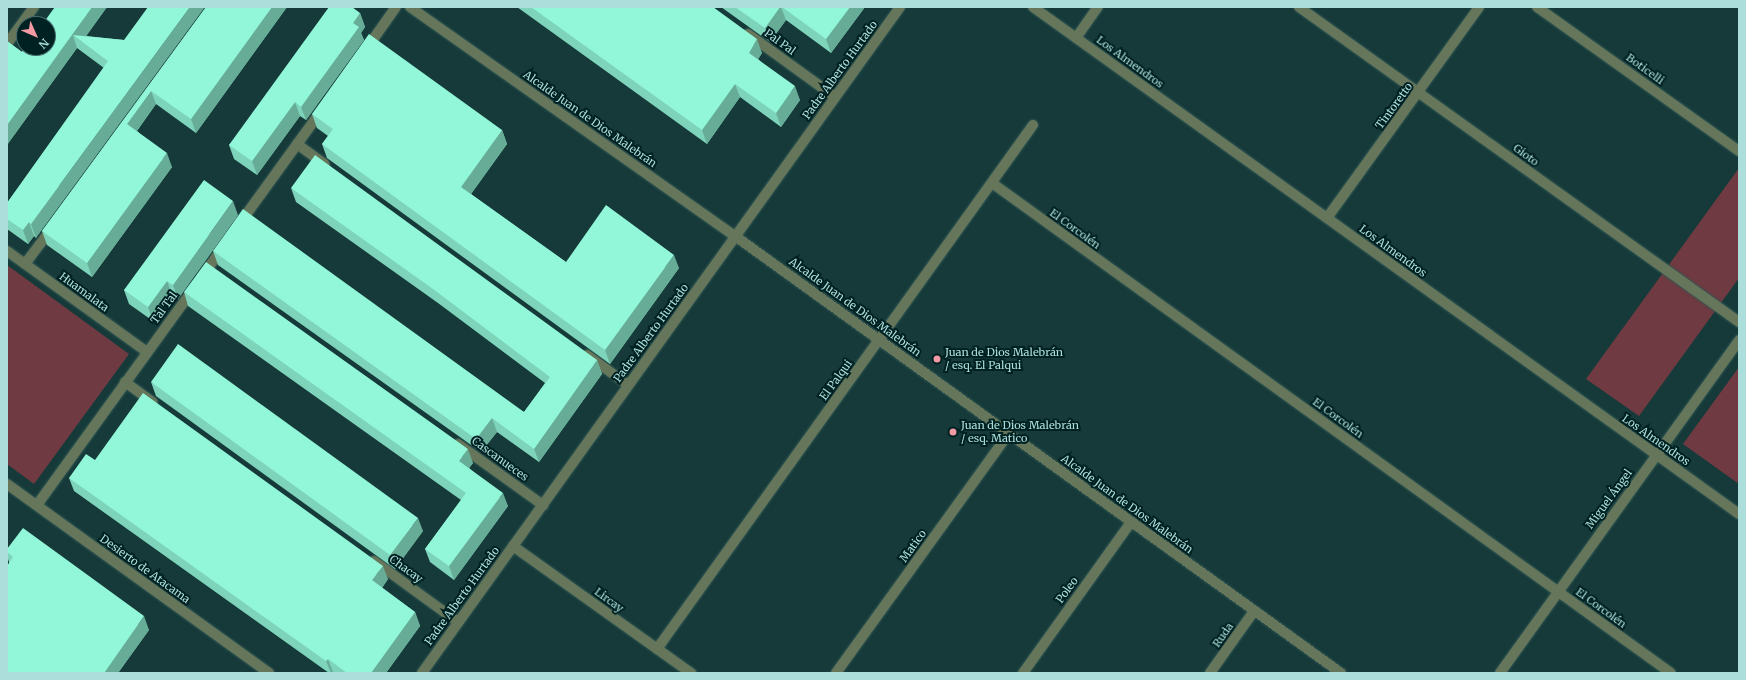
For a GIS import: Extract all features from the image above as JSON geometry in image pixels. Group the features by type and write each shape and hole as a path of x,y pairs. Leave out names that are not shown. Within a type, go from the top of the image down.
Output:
{"street":[{"path":"7,44 34,7"},
{"path":"361,56 396,7"},
{"name":"Alcalde Juan de Dios Malebrán","path":"410,7 735,236 1341,673"},
{"name":"Padre Alberto Hurtado","path":"422,673 900,7"},
{"name":"Los Almendros","path":"1033,7 1739,514"},
{"path":"1076,38 1098,7"},
{"name":"Gioto","path":"1299,7 1739,322"},
{"name":"Tintoretto","path":"1327,218 1479,7"},
{"name":"Boticelli","path":"1537,7 1739,151"},
{"name":"Pal Pal","path":"742,30 835,97"},
{"name":"Tal Tal","path":"36,505 147,352 212,268 230,237 329,100"},
{"name":"El Palqui","path":"657,649 1033,126"},
{"path":"297,144 335,172"},
{"name":"El Corcolén","path":"992,183 1671,673"},
{"path":"25,264 57,222"},
{"name":"Huamalata","path":"7,251 147,352"},
{"name":"Miguel Ángel","path":"1500,673 1739,340"},
{"path":"576,347 628,385"},
{"path":"125,382 164,410"},
{"name":"Matico","path":"836,673 1009,433"},
{"name":"Cascanueces","path":"449,438 543,505"},
{"name":"Desierto de Atacama","path":"7,484 269,673"},
{"name":"Poleo","path":"1023,673 1131,522"},
{"name":"Lircay","path":"513,546 691,673"},
{"name":"Chacay","path":"368,557 458,622"},
{"name":"Ruda","path":"1210,673 1254,611"}],"shaded area":[{"path":"1739,168 1739,278 1639,416 1586,379"},
{"path":"7,265 129,354 34,484 7,464"},
{"path":"1739,367 1739,484 1683,444"}],"building":[{"path":"55,7 92,7 7,125 7,41 16,48 16,56 56,56 56,16 49,16"},
{"path":"148,7 190,7 31,224 29,222 23,230 7,219 7,203 108,61 73,35 124,40"},
{"path":"206,7 272,7 191,119 151,91 127,124 167,153 87,263 42,231"},
{"path":"329,7 352,7 360,13 353,23 359,27 301,107 295,102 252,161 229,145"},
{"path":"531,7 713,7 757,39 749,53 795,86 776,113 735,84 702,130"},
{"path":"735,7 780,7 765,28"},
{"path":"782,7 850,7 826,39"},
{"path":"369,34 502,130 461,187 566,262 606,205 674,255 605,350 322,144 333,129 312,114"},
{"path":"315,155 597,360 534,449 492,418 476,439 213,251 243,209 524,412 550,377 433,289 291,188"},
{"path":"204,180 233,201 173,285 167,281 148,307 124,290"},
{"path":"206,262 468,449 459,461 503,493 449,566 425,549 466,493 184,292"},
{"path":"178,344 418,518 390,555 151,382"},
{"path":"143,393 383,566 372,580 415,612 371,673 347,673 328,659 326,661 69,478 86,454 95,460"},
{"path":"23,528 144,616 104,673 7,673 7,566 13,557 7,552 7,549"}],"place":[{"name":"Juan de Dios Malebrán / esq. El Palqui","path":"937,359"},
{"name":"Juan de Dios Malebrán / esq. Matico","path":"953,432"}]}
